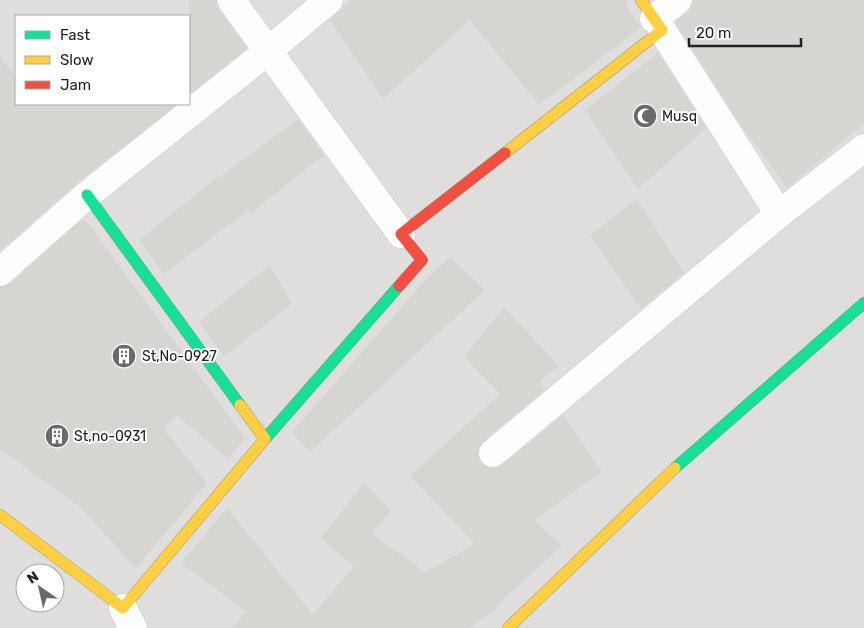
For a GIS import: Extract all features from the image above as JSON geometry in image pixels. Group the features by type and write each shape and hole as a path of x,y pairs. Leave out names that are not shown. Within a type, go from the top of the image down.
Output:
{"street":[{"path":"0,515 128,618 264,439 422,260 268,52 232,0"},
{"path":"0,272 87,195 268,52 329,0"},
{"path":"401,234 652,17 678,0"},
{"path":"652,17 779,214"},
{"path":"493,453 779,214 864,148"},
{"path":"87,195 264,439"},
{"path":"508,628 677,466 864,303"}],"shaded area":[{"path":"0,0 864,0 864,628 0,628"}],"building":[{"path":"189,0 216,0 218,9 247,48 190,93 190,15"},
{"path":"350,0 626,0 628,9 641,27 539,105 470,20 383,99 330,20"},
{"path":"693,0 864,0 864,124 787,187 738,121 675,22 688,12"},
{"name":"Musq","path":"658,53 706,128 638,189 585,110"},
{"path":"0,56 15,77 15,105 176,105 77,183 0,251"},
{"path":"298,119 324,155 250,214 248,210 164,274 139,240 218,177"},
{"path":"637,199 684,273 641,309 590,235"},
{"path":"83,219 245,438 228,459 177,415 163,428 207,483 136,568 80,507 0,449 0,287 10,284"},
{"path":"450,257 485,290 310,452 292,432 429,276"},
{"path":"270,265 292,304 224,356 199,322"},
{"path":"504,307 559,366 539,381 545,389 483,441 478,448 478,456 481,463 487,467 495,468 503,465 563,415 602,472 534,520 562,546 496,606 497,608 469,628 231,628 247,612 181,563 227,508 313,615 354,566 321,538 364,483 391,511 371,533 425,572 475,544 410,476 500,394 464,357"}],"traffic: fast":[{"path":"87,195 240,405"},
{"path":"265,439 399,286"},
{"path":"675,468 864,303"}],"traffic: slow":[{"path":"505,153 662,30 641,0"},
{"path":"0,515 123,608 265,439 240,405"},
{"path":"508,628 675,468"}],"traffic: jam":[{"path":"399,286 422,260 401,234 505,153"}],"place":[{"name":"Musq","path":"645,116"},
{"name":"St,No-0927","path":"124,356"},
{"name":"St,no-0931","path":"57,436"}]}
